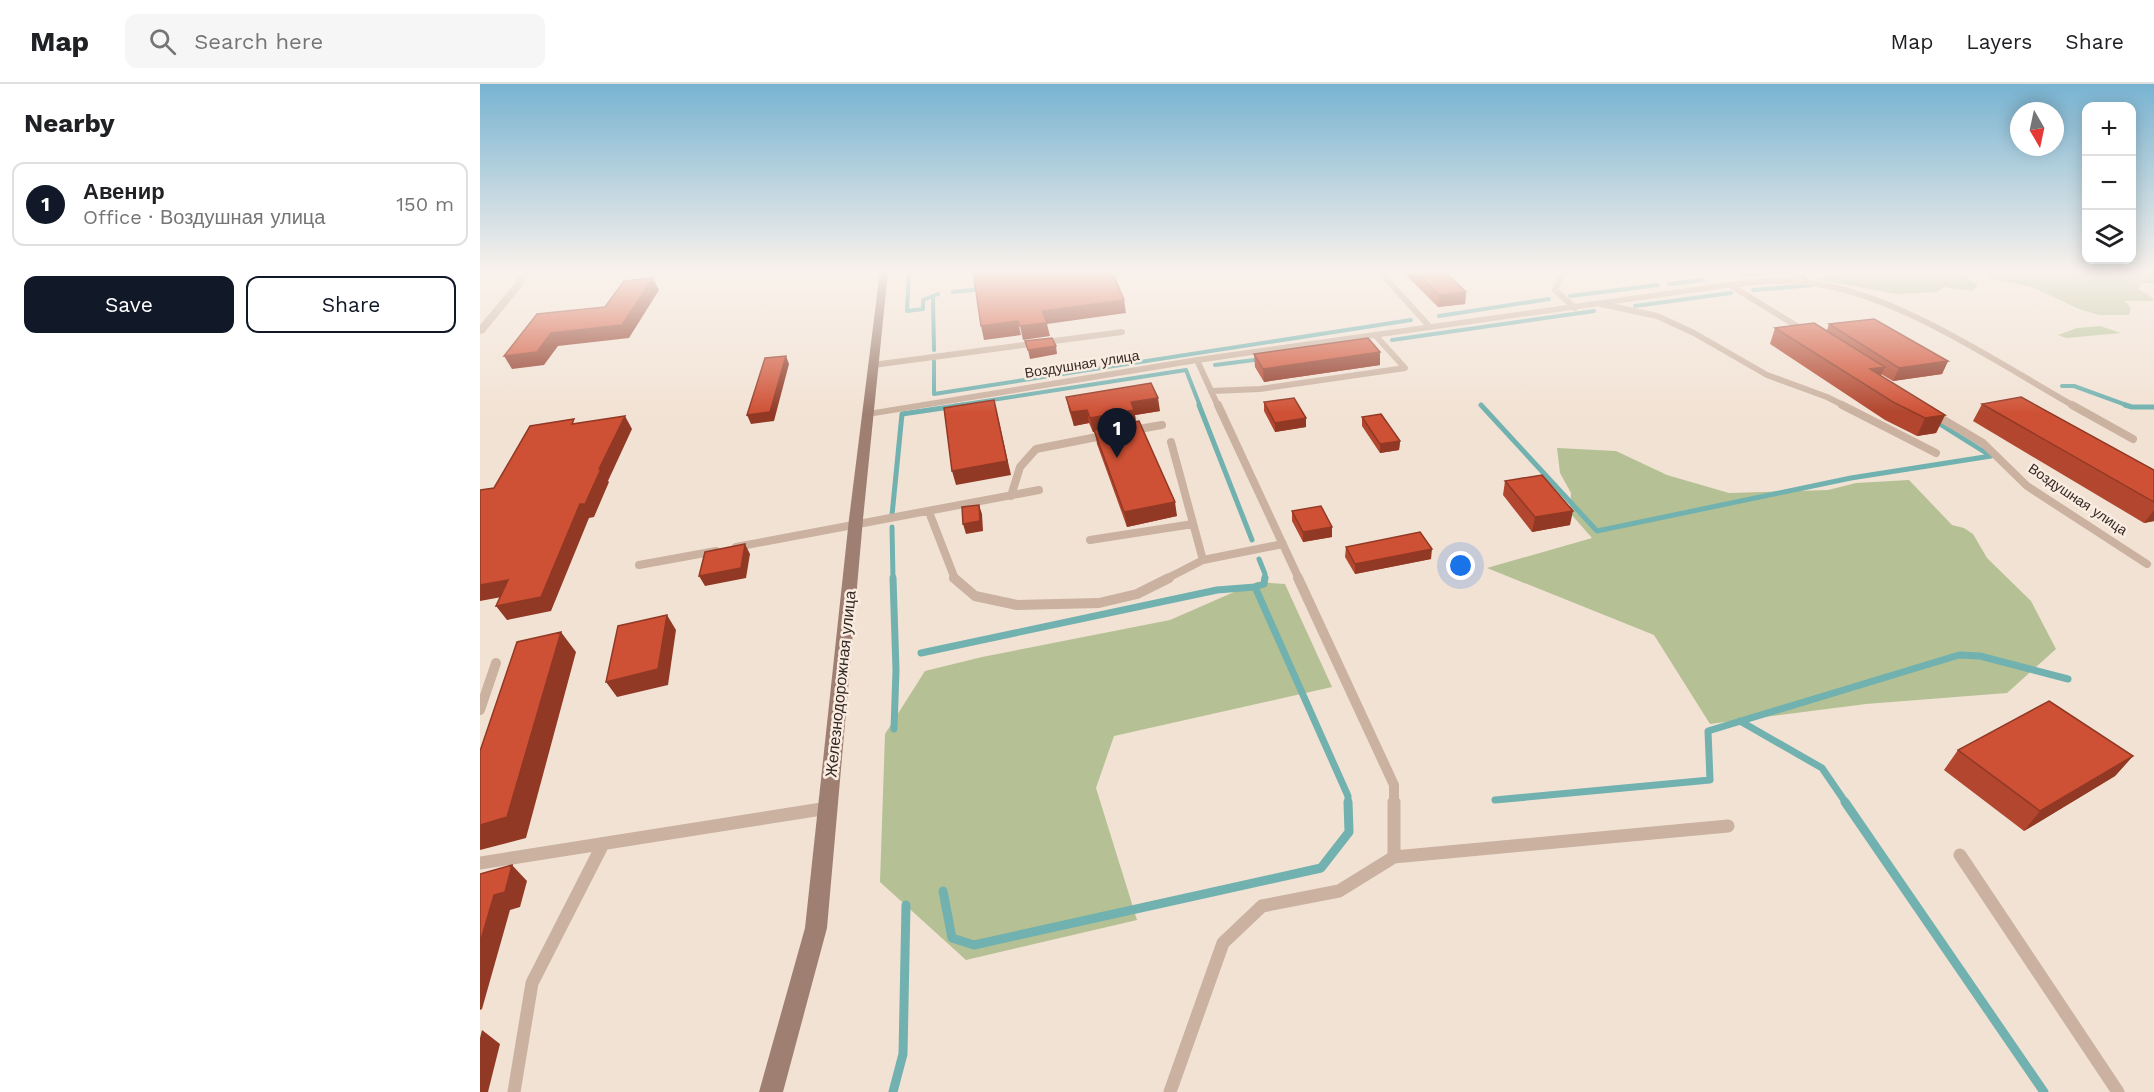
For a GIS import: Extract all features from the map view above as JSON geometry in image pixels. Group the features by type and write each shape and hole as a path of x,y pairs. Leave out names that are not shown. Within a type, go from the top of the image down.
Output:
{"main road":[{"name":"Железнодорожная улица","path":"771,1092 816,928 855,526 879,318"}],"street":[{"path":"480,331 491,318"},
{"name":"Воздушная улица","path":"868,414 1197,360 1498,318"}],"lane":[{"path":"1422,318 1430,327"},
{"path":"1661,318 1694,333 1767,375 1827,397 1936,453"},
{"path":"1785,318 1811,334"},
{"path":"1913,318 2133,439"},
{"path":"873,365 1122,332"},
{"path":"1211,391 1260,389 1405,368 1375,335"},
{"path":"1197,360 1394,785 1394,857"},
{"name":"Воздушная улица","path":"1926,409 1983,443 2027,486 2147,564"},
{"path":"1127,431 1162,425"},
{"path":"1011,496 1020,467 1036,449 1116,434"},
{"path":"1171,442 1203,560"},
{"path":"639,565 1039,490"},
{"path":"929,512 954,578 975,596 1017,605 1098,603 1137,594 1203,560 1282,544"},
{"path":"1090,540 1193,524"},
{"path":"480,710 496,663"},
{"path":"480,863 828,808"},
{"path":"1170,1092 1223,943 1262,906 1339,891 1394,857 1728,826"},
{"path":"514,1092 532,982 603,844"},
{"path":"1959,855 2118,1092"}],"green space":[{"path":"2100,326 2121,333 2066,338 2058,335 2077,328"},
{"path":"1557,448 1616,451 1667,475 1729,493 1828,490 1856,483 1909,480 1952,525 1964,528 1973,534 1987,558 2031,601 2056,649 2007,693 1866,704 1710,724 1654,635 1487,568 1592,538 1570,513 1571,493 1560,473"},
{"path":"1257,582 1285,584 1332,687 1114,736 1096,788 1137,920 966,960 880,882 885,734 925,671 982,657 1170,620"}],"building":[{"path":"534,318 627,318 622,325 551,333 537,352 504,356"},
{"path":"980,318 1045,318 1047,323 1020,326 1018,321 981,326"},
{"path":"1874,319 1948,361 1899,368 1829,324"},
{"path":"1814,323 1885,367 1870,369 1945,415 1925,418 1893,402 1775,328"},
{"path":"1052,338 1056,346 1028,350 1025,341"},
{"path":"1368,338 1380,352 1263,369 1254,354"},
{"path":"786,356 770,412 747,415 765,358"},
{"path":"1151,383 1158,398 1131,402 1134,410 1090,418 1087,410 1071,412 1066,397"},
{"path":"2021,397 2154,470 2154,502 1982,404"},
{"path":"1294,398 1306,418 1275,423 1264,402"},
{"path":"994,400 1007,461 952,471 944,408"},
{"path":"1381,414 1400,441 1380,444 1362,417"},
{"path":"625,416 585,504 580,504 541,597 496,606 508,580 480,585 480,490 494,488 530,426 574,419 572,424"},
{"path":"1139,421 1175,502 1124,512 1094,430"},
{"path":"1542,475 1573,511 1535,517 1505,481"},
{"path":"979,505 980,521 963,524 962,507"},
{"path":"1321,506 1332,527 1303,532 1292,511"},
{"path":"1420,532 1432,549 1355,564 1346,547"},
{"path":"745,544 741,568 699,576 705,552"},
{"path":"667,615 658,669 606,682 618,626"},
{"path":"561,632 507,817 480,825 480,751 517,642"},
{"path":"2049,701 2133,756 2040,811 1958,750"},
{"path":"512,865 505,892 494,895 480,943 480,874"}],"waterway":[{"path":"933,318 934,350"},
{"path":"1392,340 1545,318"},
{"path":"934,361 934,394 1411,320"},
{"path":"1215,365 1262,359"},
{"path":"953,406 1186,370 1200,406"},
{"path":"2062,386 2074,386 2129,406"},
{"path":"892,515 902,414 963,405"},
{"path":"1199,405 1252,540"},
{"path":"1481,405 1597,531 1851,478 1991,456 1935,421"},
{"path":"2125,405 2154,407"},
{"path":"892,527 893,579"},
{"path":"1259,559 1265,574 1264,579"},
{"path":"893,578 896,670 894,729"},
{"path":"1255,587 1264,584 1265,578"},
{"path":"921,653 1217,590 1255,587"},
{"path":"1255,587 1348,796 1348,802"},
{"path":"1740,721 1959,655 1980,656 2068,679"},
{"path":"1495,800 1710,780 1708,731 1740,721"},
{"path":"1740,721 1822,768 1846,803"},
{"path":"943,891 952,938 974,945 1321,868 1349,832 1348,802"},
{"path":"1845,802 2044,1092"},
{"path":"893,1092 903,1054 906,905"}],"place":[{"name":"Авенир","path":"1117,458"}]}
